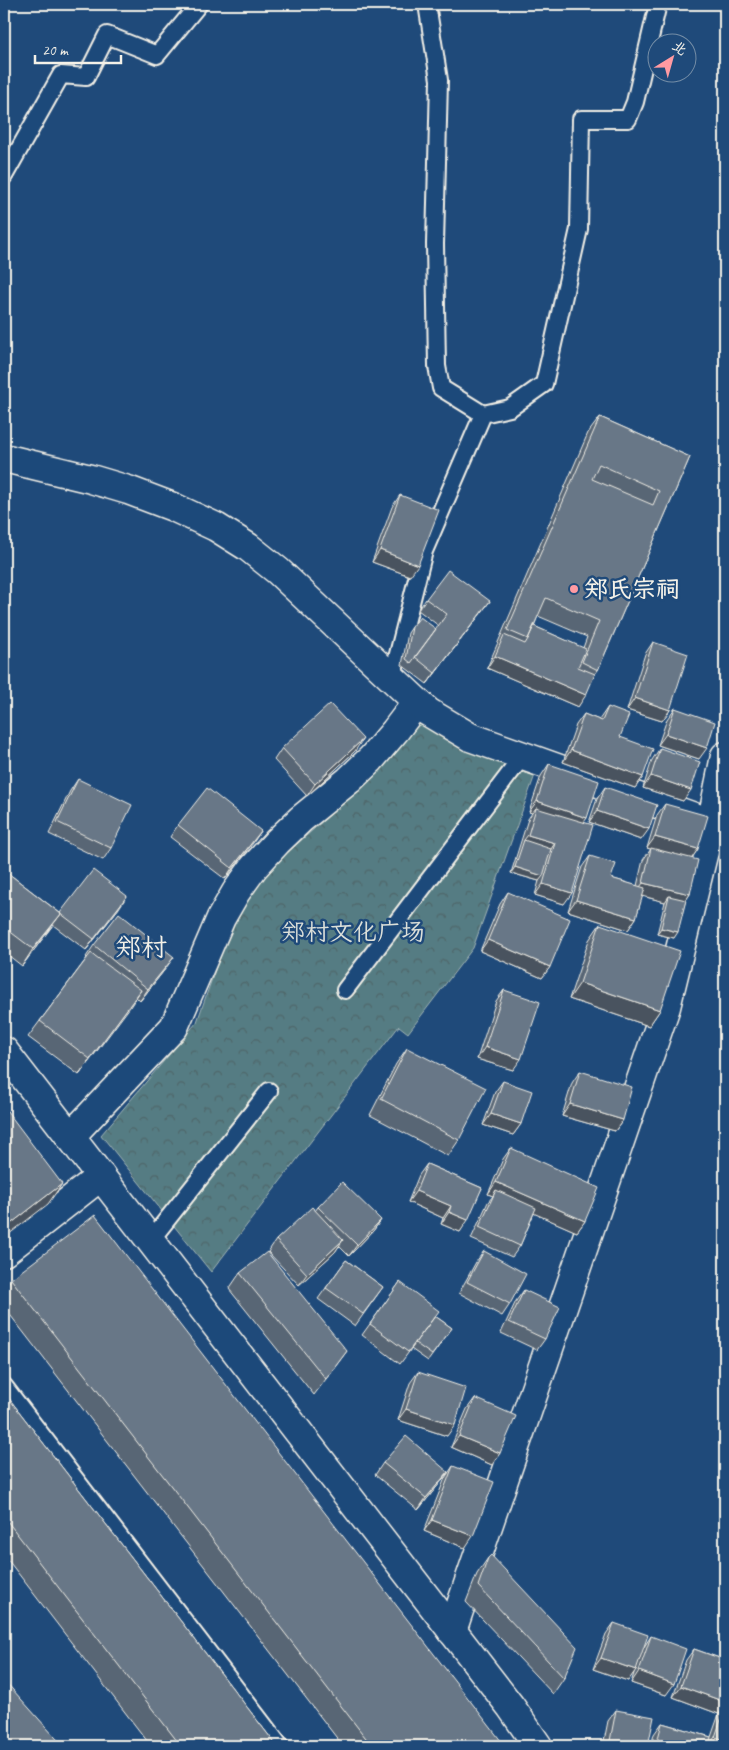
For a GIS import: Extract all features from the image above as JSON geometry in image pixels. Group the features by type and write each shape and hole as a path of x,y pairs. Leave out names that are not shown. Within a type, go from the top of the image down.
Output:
{"street":[{"path":"4,458 128,490 173,507 216,527 248,547 278,571 428,712 470,737 718,825"},
{"path":"70,1137 174,1027 221,918 236,892 254,867 276,842 371,759 417,702"},
{"path":"452,1631 666,1007 718,825 725,756"},
{"path":"4,1051 511,1707 538,1746"},
{"path":"4,1252 101,1176"}],"lane":[{"path":"4,176 61,75 86,77 108,35 157,55 200,4 212,6 214,4"},
{"path":"427,4 439,80 435,244 437,366 441,388 483,414 510,408 544,384 580,229 581,119 628,119 635,102 658,4"},
{"path":"392,678 424,551 483,414"},
{"path":"345,990 523,756"},
{"path":"150,1241 269,1091"},
{"path":"4,1386 280,1746"}],"green space":[{"name":"郑村文化广场","path":"420,724 481,755 535,775 473,948 408,1033 399,1026 211,1272 101,1135 197,1022 232,921 254,882 358,790"}],"building":[{"path":"600,417 690,457 598,670 582,662 599,621 546,598 528,639 507,630","holes":["599,464 659,491 653,505 592,479"]},
{"path":"400,495 439,510 418,565 380,550"},
{"path":"448,570 490,601 435,673 415,657 447,614 426,599"},
{"path":"420,617 436,629 411,663 406,659 412,627"},
{"path":"534,626 586,649 578,667 595,674 586,695 495,656 504,635 525,644"},
{"path":"653,642 688,654 670,710 635,698"},
{"path":"330,704 363,739 315,784 282,748"},
{"path":"608,707 629,715 620,737 653,749 643,777 571,750 584,714 602,721"},
{"path":"675,708 715,722 707,748 666,734"},
{"path":"660,748 700,762 691,790 651,776"},
{"path":"549,764 599,781 587,818 537,801"},
{"path":"78,779 132,805 111,848 57,822"},
{"path":"605,787 657,805 649,829 597,811"},
{"path":"207,788 261,831 232,868 178,825"},
{"path":"665,804 708,816 698,849 655,837"},
{"path":"536,808 593,825 572,893 543,884 555,843 528,835"},
{"path":"524,840 551,849 543,876 515,867"},
{"path":"651,848 698,860 690,894 643,883"},
{"path":"590,856 616,864 611,878 645,888 636,918 576,900"},
{"path":"4,870 61,914 33,949 4,927"},
{"path":"93,870 127,896 94,939 60,913"},
{"path":"508,892 570,919 550,967 488,940"},
{"path":"669,896 686,900 678,932 661,928"},
{"path":"119,913 174,957 148,989 94,945"},
{"path":"600,924 680,951 660,1010 580,983"},
{"path":"91,953 141,990 90,1059 40,1021"},
{"path":"504,990 540,1002 521,1059 485,1047"},
{"path":"407,1048 486,1088 459,1140 381,1099"},
{"path":"580,1071 632,1087 623,1120 570,1104"},
{"path":"503,1081 532,1091 521,1124 491,1114"},
{"path":"4,1107 62,1184 4,1229"},
{"path":"511,1148 599,1188 585,1221 496,1182"},
{"path":"427,1164 482,1188 468,1220 449,1212 451,1206 416,1191"},
{"path":"342,1182 381,1220 357,1245 318,1207"},
{"path":"496,1190 536,1208 520,1246 479,1227"},
{"path":"312,1207 343,1240 307,1274 276,1240"},
{"path":"95,1215 505,1746 372,1746 11,1279"},
{"path":"484,1251 526,1274 510,1304 467,1282"},
{"path":"267,1252 347,1351 326,1379 240,1273"},
{"path":"346,1260 383,1287 363,1314 326,1288"},
{"path":"400,1282 439,1311 408,1352 370,1324"},
{"path":"524,1290 560,1307 545,1339 509,1322"},
{"path":"435,1316 452,1328 432,1355 415,1343"},
{"path":"418,1372 466,1388 455,1425 406,1409"},
{"path":"4,1392 277,1746 181,1746 4,1517"},
{"path":"475,1398 516,1416 500,1453 459,1436"},
{"path":"406,1436 448,1472 426,1498 383,1463"},
{"path":"453,1466 494,1482 473,1536 432,1520"},
{"path":"491,1555 577,1647 564,1678 478,1586 488,1558"},
{"path":"614,1623 648,1635 636,1670 601,1658"},
{"path":"651,1636 686,1649 674,1684 639,1671"},
{"path":"694,1649 725,1660 725,1702 681,1686"},
{"path":"4,1680 63,1746 4,1746"},
{"path":"725,1708 725,1740 715,1737"},
{"path":"616,1710 654,1717 648,1746 609,1746"},
{"path":"662,1723 711,1737 709,1746 656,1746"}],"place":[{"name":"郑氏宗祠","path":"574,589"}],"district":[{"name":"郑村","path":"141,947"}]}
